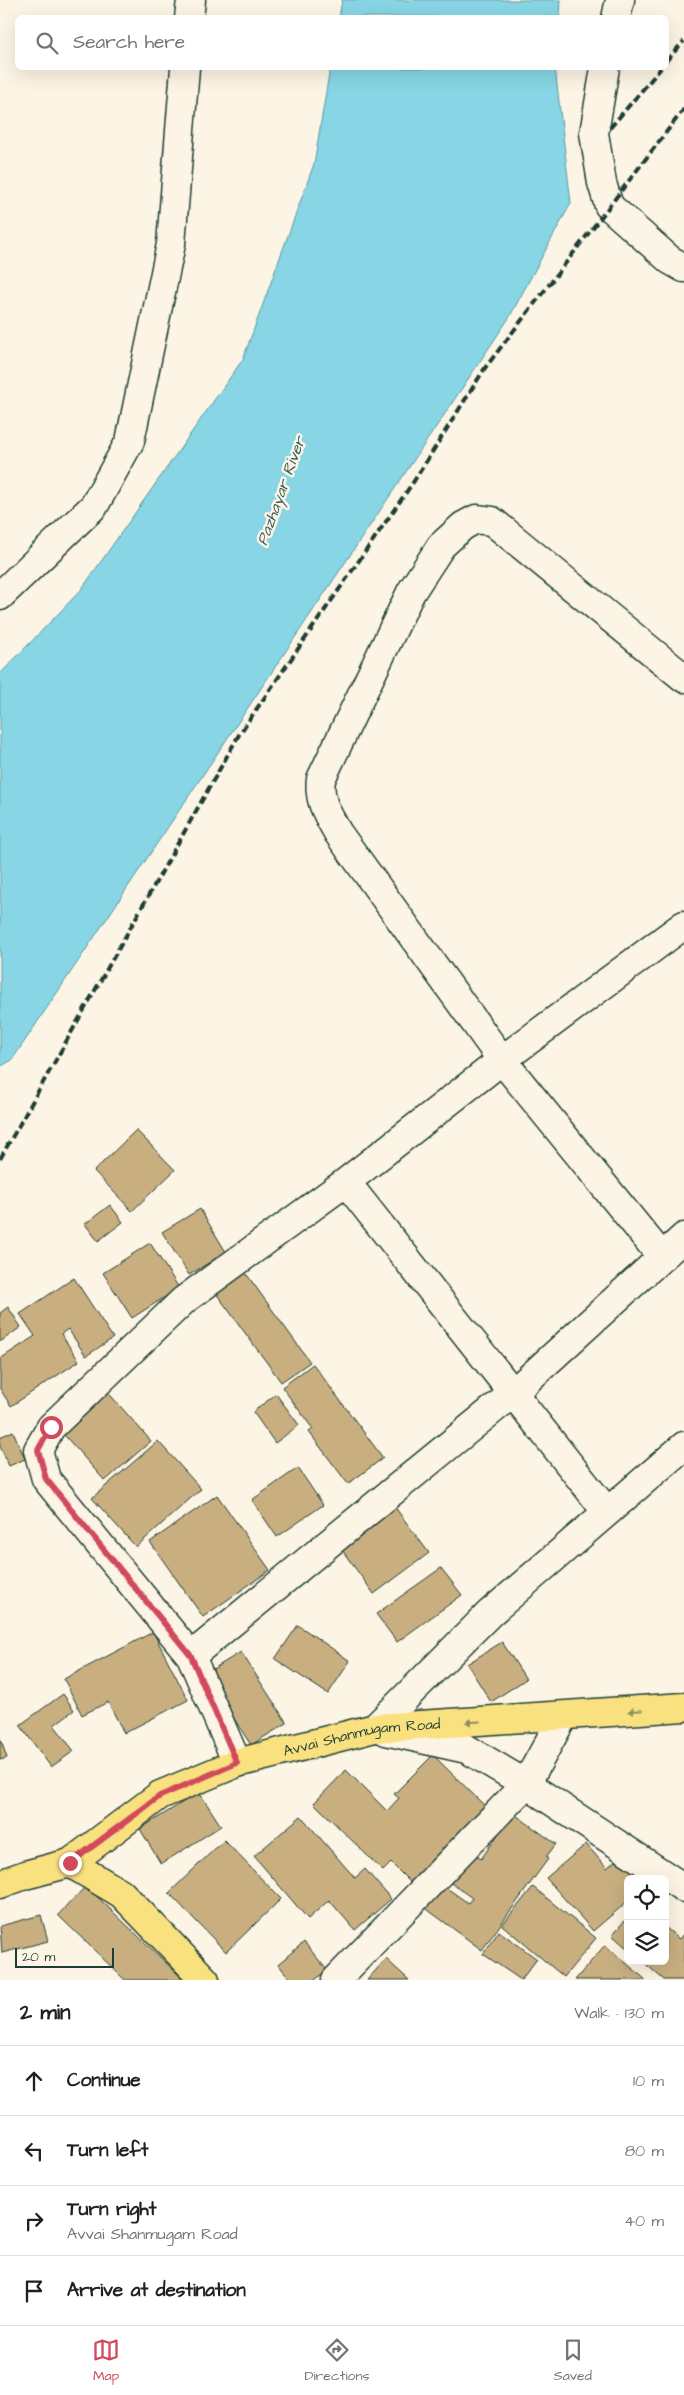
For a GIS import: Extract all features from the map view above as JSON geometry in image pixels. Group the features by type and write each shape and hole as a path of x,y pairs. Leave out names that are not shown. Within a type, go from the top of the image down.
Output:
{"main road":[{"name":"Avvai Shanmugam Road","path":"70,1863 160,1796 237,1763 375,1728 563,1717 684,1707"},
{"path":"0,1884 70,1863 122,1894 205,1980"}],"street":[{"path":"189,15 191,0"},
{"path":"617,15 620,0"},
{"path":"0,596 94,506 130,441 171,244 185,70"},
{"path":"606,70 594,133 602,183 609,206 670,260 684,268"},
{"path":"662,1257 502,1060 338,833 322,804 319,791 326,770 411,592 441,546 463,526 476,519 492,521 684,678"},
{"path":"237,1763 191,1656 46,1479 38,1450 51,1427 184,1300 346,1182 502,1060 684,925"},
{"path":"346,1182 607,1512"},
{"path":"191,1656 513,1393 684,1237"},
{"path":"375,1728 490,1613 684,1446"},
{"path":"336,1980 526,1784 563,1717"},
{"path":"375,1728 467,1749 526,1784 684,1888"}],"water":[{"path":"342,0 561,0 560,15 339,15"},
{"name":"Pazhayar River","path":"330,70 555,70 571,203 509,318 12,1060 0,1067 0,674 81,590 243,359 314,164"}],"building":[{"path":"136,1130 175,1170 132,1211 94,1171"},
{"path":"110,1205 123,1222 98,1241 85,1224"},
{"path":"200,1209 226,1252 189,1275 162,1232"},
{"path":"150,1243 179,1288 132,1318 103,1273"},
{"path":"242,1268 310,1362 281,1382 213,1289"},
{"path":"74,1278 113,1338 86,1356 68,1329 61,1334 79,1361 11,1406 0,1389 0,1359 35,1336 20,1314"},
{"path":"8,1307 21,1327 0,1342 0,1313"},
{"path":"313,1364 383,1458 348,1484 309,1432 313,1429 282,1387"},
{"path":"104,1388 151,1441 105,1481 58,1428"},
{"path":"276,1394 299,1425 275,1443 253,1412"},
{"path":"13,1431 25,1459 9,1466 0,1446 0,1437"},
{"path":"158,1441 201,1489 136,1547 92,1498"},
{"path":"298,1468 323,1505 277,1537 252,1500"},
{"path":"217,1495 270,1570 203,1617 150,1542"},
{"path":"394,1506 429,1553 374,1594 339,1546"},
{"path":"441,1568 462,1595 397,1642 376,1614"},
{"path":"298,1625 350,1661 328,1694 275,1659"},
{"path":"153,1632 188,1700 124,1733 108,1702 82,1715 64,1679"},
{"path":"502,1642 526,1679 491,1702 467,1664"},
{"path":"241,1652 287,1723 251,1745 205,1674"},
{"path":"63,1694 74,1710 54,1725 74,1751 51,1767 20,1725"},
{"path":"0,1738 7,1758 0,1760"},
{"path":"433,1755 488,1809 413,1885 391,1863 383,1871 314,1803 346,1770 387,1811 399,1798 394,1794"},
{"path":"199,1792 221,1826 161,1864 140,1829"},
{"path":"513,1813 556,1844 546,1857 548,1859 482,1950 424,1907 441,1884 468,1903 472,1898 448,1881 470,1851 481,1859"},
{"path":"301,1816 355,1878 365,1869 391,1899 355,1930 329,1900 308,1919 254,1856"},
{"path":"224,1840 281,1899 226,1952 169,1893"},
{"path":"586,1844 607,1868 623,1854 641,1875 624,1875 624,1904 593,1931 546,1878"},
{"path":"86,1886 184,1980 125,1980 58,1915"},
{"path":"533,1887 596,1938 564,1977 502,1925"},
{"path":"41,1915 48,1941 2,1953 0,1926"},
{"path":"624,1922 624,1946 612,1935"},
{"path":"669,1930 679,1939 684,1933 684,1980 664,1980 647,1965 669,1965"},
{"path":"499,1931 537,1959 521,1980 483,1954"},
{"path":"304,1942 327,1970 315,1980 291,1980 278,1964"},
{"path":"605,1945 624,1961 624,1965 628,1965 646,1980 575,1980"},
{"path":"386,1959 409,1980 367,1980"}],"railway":[{"path":"669,58 684,41"},
{"path":"610,128 659,70"},
{"path":"0,1159 240,733 414,481 485,368 684,109"}],"route":[{"path":"51,1427 38,1450 46,1479 191,1656 237,1763 160,1796 70,1863"}]}
